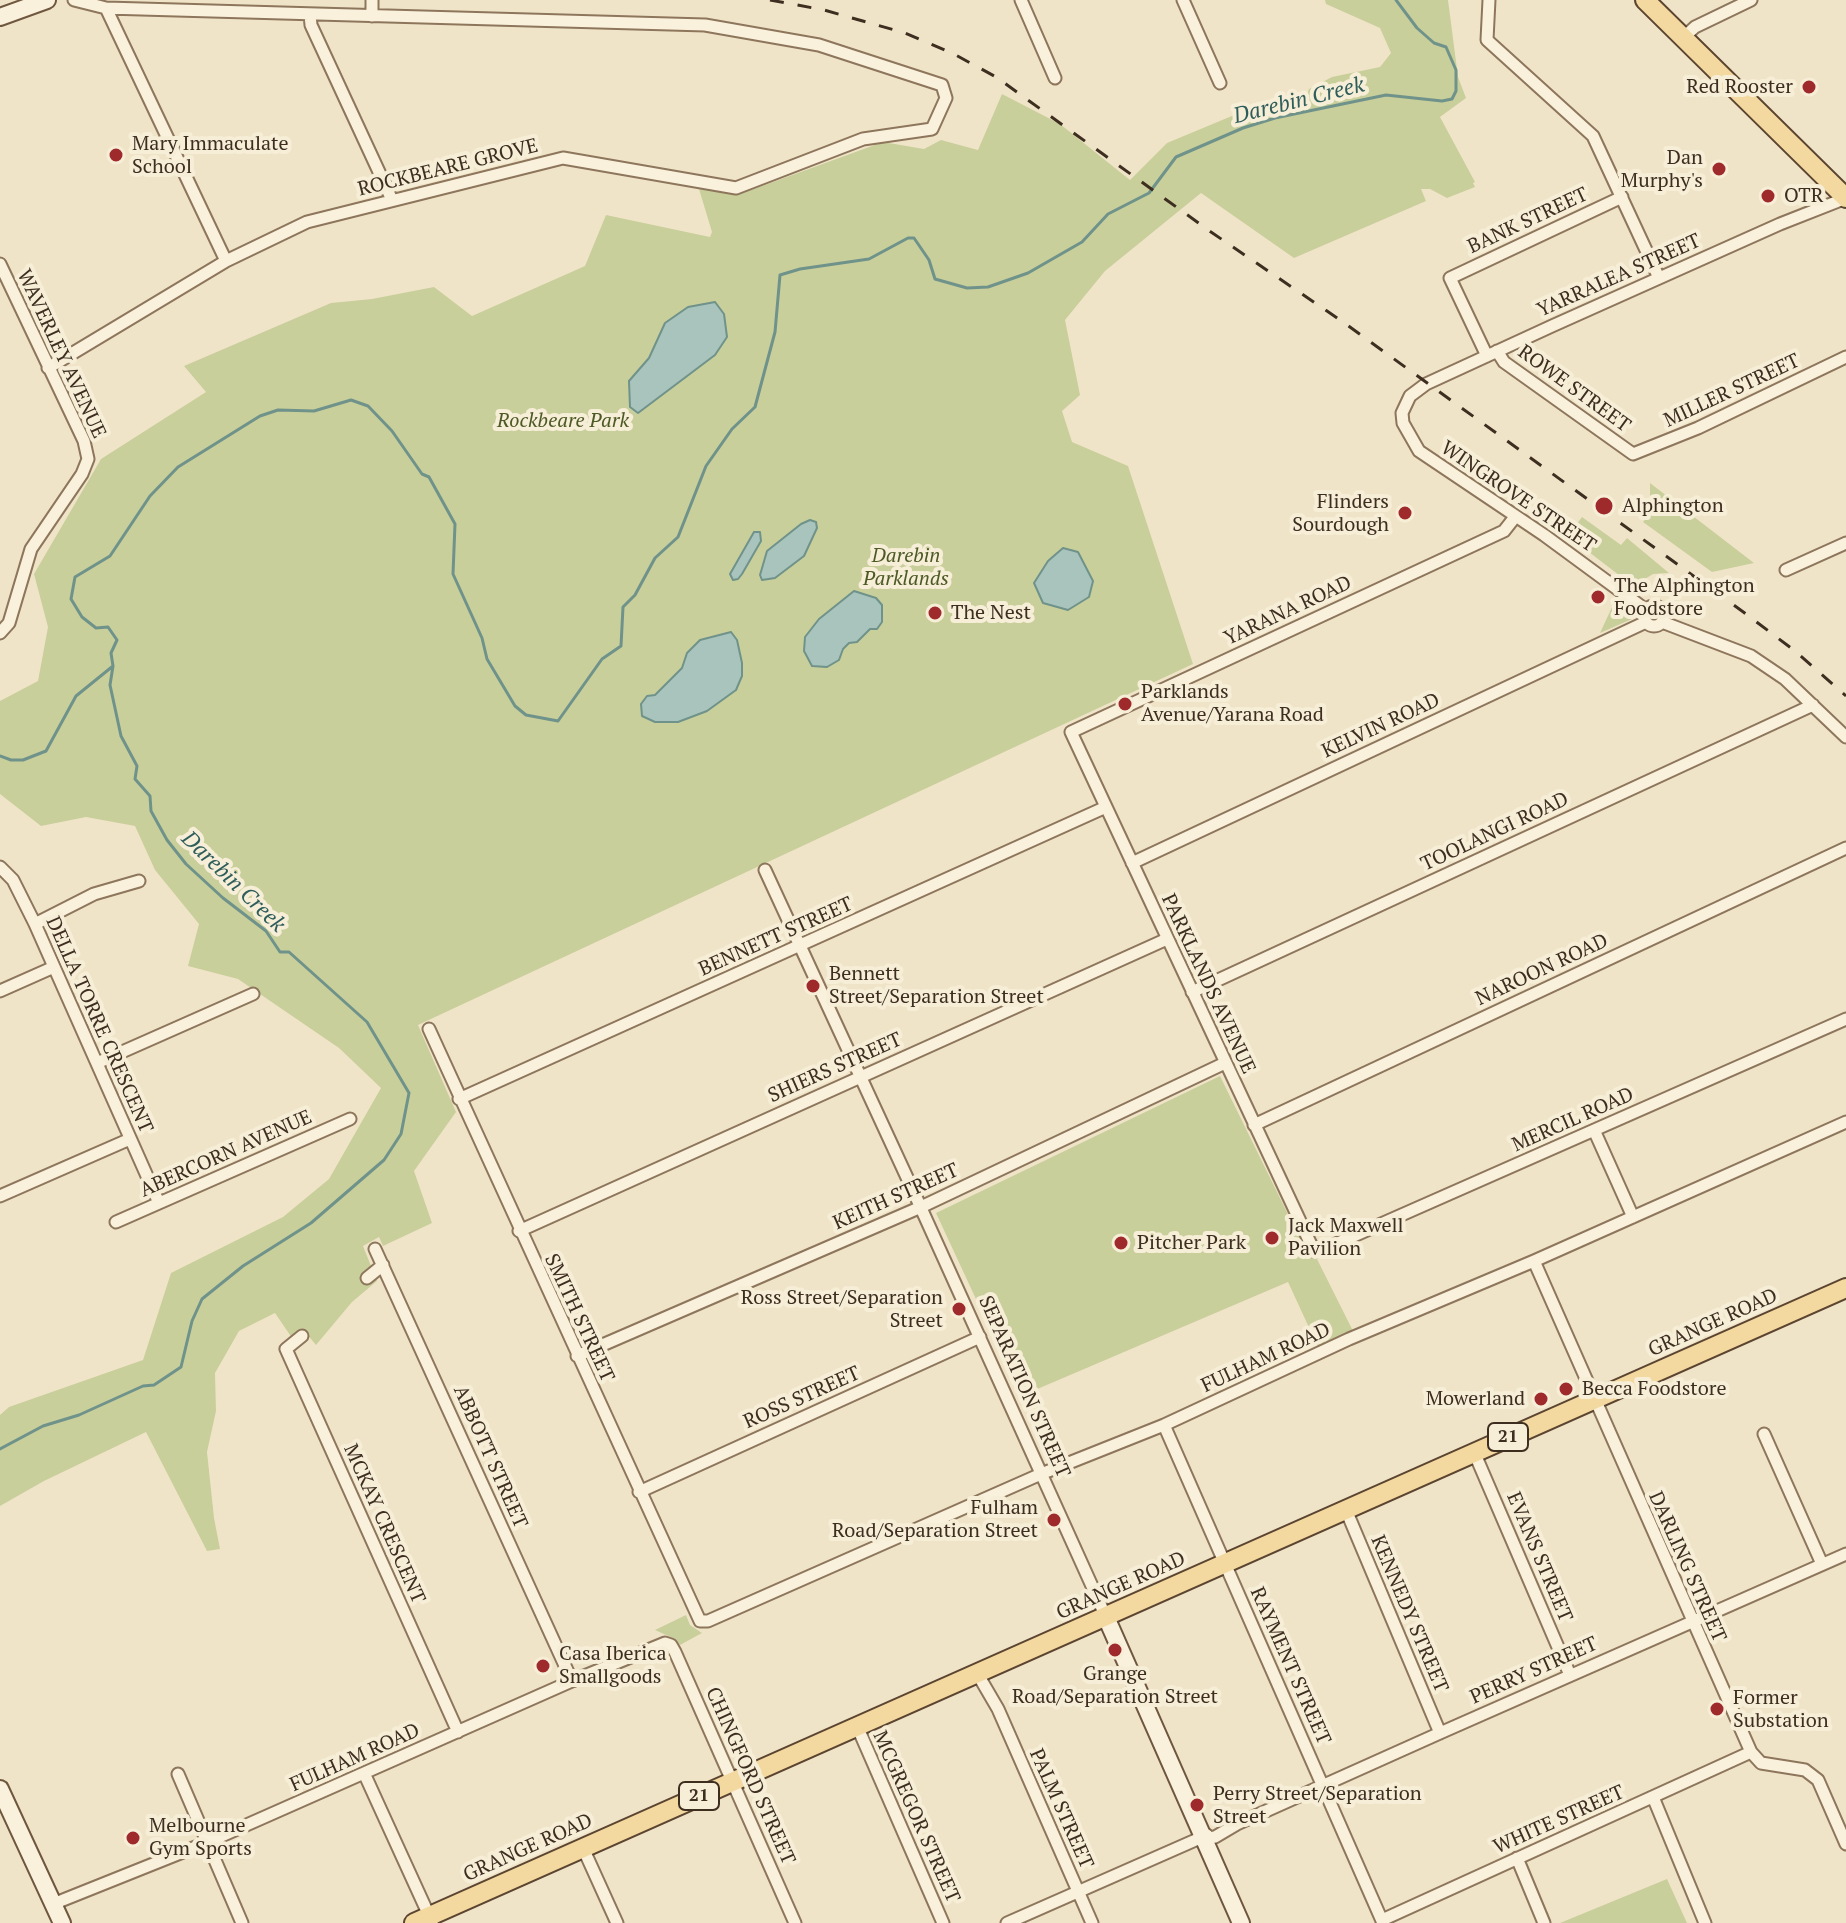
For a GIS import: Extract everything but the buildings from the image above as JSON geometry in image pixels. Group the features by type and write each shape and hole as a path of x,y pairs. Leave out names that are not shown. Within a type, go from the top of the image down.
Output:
{"main road":[{"path":"1645,0 1846,198"},
{"name":"GRANGE ROAD","path":"425,1921 1846,1288"}],"street":[{"path":"0,17 47,0"},
{"path":"74,0 106,8 310,15 372,7"},
{"path":"1021,0 1055,78"},
{"path":"1183,0 1220,83"},
{"path":"1489,0 1487,40 1590,132 1659,278"},
{"path":"1683,38 1695,27 1751,0"},
{"name":"ROCKBEARE GROVE","path":"48,368 226,261 307,222 563,158 736,188 863,139 932,129 946,98 942,85 819,45 705,25 372,7"},
{"path":"106,8 226,261"},
{"path":"310,15 311,25 392,200"},
{"name":"BANK STREET","path":"1450,278 1622,197"},
{"name":"YARRALEA STREET","path":"1410,396 1426,384 1492,353 1780,224 1846,198"},
{"name":"WAVERLEY AVENUE","path":"0,264 84,441 88,459 82,474 36,537 21,576 9,623 0,633"},
{"name":"ROWE STREET","path":"1450,278 1492,353 1633,454"},
{"name":"MILLER STREET","path":"1633,454 1698,428 1846,357"},
{"name":"WINGROVE STREET","path":"1410,396 1402,413 1403,423 1419,451 1515,517 1646,616"},
{"name":"YARANA ROAD","path":"1071,732 1504,531 1515,517"},
{"path":"1786,570 1846,543"},
{"path":"1662,622 1664,613 1654,606 1646,616 1654,626 1662,622 1751,656 1785,679 1846,737"},
{"name":"KELVIN ROAD","path":"1132,863 1646,616"},
{"name":"TOOLANGI ROAD","path":"1192,992 1813,705"},
{"name":"PARKLANDS AVENUE","path":"1071,732 1314,1251"},
{"name":"BENNETT STREET","path":"459,1099 1106,807"},
{"name":"NAROON ROAD","path":"1254,1125 1846,848"},
{"name":"DELLA TORRE CRESCENT","path":"0,867 13,880 35,924 159,1203"},
{"name":"SEPARATION STREET","path":"765,870 980,1337 1241,1923"},
{"path":"35,924 94,894 139,881"},
{"name":"SHIERS STREET","path":"519,1231 1167,939"},
{"path":"0,991 54,967"},
{"path":"97,1063 253,994"},
{"name":"MERCIL ROAD","path":"1314,1251 1846,1019"},
{"name":"SMITH STREET","path":"429,1029 700,1621"},
{"name":"KEITH STREET","path":"577,1356 921,1207 1225,1063"},
{"name":"ABERCORN AVENUE","path":"116,1222 350,1119"},
{"name":"FULHAM ROAD","path":"700,1621 708,1621 1041,1474 1164,1425 1349,1339 1534,1261 1846,1122"},
{"path":"1594,1130 1633,1217"},
{"path":"0,1196 130,1139"},
{"name":"ABBOTT STREET","path":"375,1249 572,1681"},
{"name":"DARLING STREET","path":"1534,1261 1751,1752"},
{"path":"367,1278 383,1265"},
{"name":"MCKAY CRESCENT","path":"302,1336 286,1349 458,1732"},
{"name":"ROSS STREET","path":"639,1492 980,1337"},
{"name":"RAYMENT STREET","path":"1164,1425 1383,1922"},
{"path":"1764,1434 1822,1564"},
{"name":"EVANS STREET","path":"1474,1452 1570,1675"},
{"name":"KENNEDY STREET","path":"1346,1510 1440,1733"},
{"name":"PERRY STREET","path":"1007,1923 1846,1554"},
{"name":"FULHAM ROAD","path":"53,1904 208,1842 658,1644 671,1645"},
{"name":"CHINGFORD STREET","path":"671,1645 795,1923"},
{"name":"PALM STREET","path":"981,1671 1092,1923"},
{"name":"MCGREGOR STREET","path":"857,1726 943,1923"},
{"path":"1751,1752 1761,1763 1805,1770 1818,1780 1846,1844"},
{"name":"WHITE STREET","path":"1383,1922 1751,1752"},
{"path":"364,1773 425,1921"},
{"path":"178,1774 242,1923"},
{"path":"0,1789 62,1923"},
{"path":"1653,1797 1705,1923"},
{"path":"583,1848 617,1923"},
{"path":"1517,1858 1544,1923"}],"green space":[{"path":"1325,0 1448,0 1458,77 1466,98 1440,117 1475,187 1447,198 1430,189 1421,189 1426,201 1294,258 1201,193 1105,271 1065,320 1080,395 1062,411 1072,442 1128,466 1193,664 418,1025 456,1112 414,1171 432,1223 383,1246 379,1237 363,1246 377,1281 352,1302 316,1345 302,1328 292,1338 275,1313 239,1331 215,1373 216,1411 207,1452 220,1549 207,1551 146,1432 44,1481 0,1506 0,1415 9,1407 143,1360 171,1273 283,1217 329,1179 381,1088 339,1048 238,979 188,966 199,924 155,870 135,826 86,817 41,826 0,794 0,701 38,681 48,627 34,574 101,459 206,392 184,366 331,303 434,287 472,316 585,266 606,215 710,237 712,232 699,189 740,194 883,142 924,149 941,140 978,150 1002,94 1060,124 1130,180 1167,143 1239,113 1306,98 1309,89 1332,77 1380,67 1391,53 1380,28 1326,4"},
{"path":"1650,483 1754,563 1712,572 1643,522 1650,514"},
{"path":"1582,517 1621,545 1627,538 1669,573 1653,574 1640,582 1628,582 1568,536"},
{"path":"1613,605 1632,619 1600,633"},
{"name":"Pitcher Park","path":"1220,1076 1308,1255 1317,1259 1353,1331 1318,1347 1288,1282 1021,1396 936,1213"},
{"path":"686,1615 690,1625 702,1633 680,1645 675,1639 655,1630"},
{"path":"1667,1879 1687,1923 1560,1923"}],"water":[{"path":"715,302 724,314 727,337 715,355 638,413 630,407 629,381 649,358 665,323 688,307"},
{"path":"810,520 816,522 817,528 804,556 775,578 762,580 760,575 767,551"},
{"path":"754,532 760,532 761,541 742,574 733,580 730,574"},
{"path":"1063,548 1078,552 1093,581 1089,597 1068,610 1043,603 1034,583 1048,561"},
{"path":"854,591 876,598 882,605 882,622 857,642 849,643 839,660 827,667 812,666 804,651 805,637 819,619"},
{"path":"731,632 737,640 742,663 742,676 736,690 707,711 678,722 655,722 642,716 641,704 647,696 655,695 682,668 687,653 700,640"}],"waterway":[{"name":"Darebin Creek","path":"0,1449 43,1426 79,1415 143,1386 154,1385 181,1367 192,1321 202,1299 243,1266 311,1223 384,1160 401,1134 409,1093 367,1022 289,952 280,952 266,931 186,864 167,840 151,811 150,796 135,779 137,766 121,736 110,685 113,666 111,653 117,640 108,627 96,628 82,617 71,599 75,577 110,556 150,496 178,467 260,416 278,410 314,411 351,400 368,406 392,431 422,474 429,477 455,524 453,574 482,638 487,659 515,706 526,715 558,721 602,659 621,646 623,607 635,595 655,558 678,537 706,466 732,429 755,407 775,332 780,275 869,259 908,238 914,238 929,260 935,279 967,288 988,287 1028,273 1082,242 1108,214 1149,193 1176,157 1243,128 1275,118 1386,95 1442,101 1452,99 1456,91 1456,70 1446,47 1434,43 1417,28 1396,0"},
{"path":"0,756 23,760 46,751 76,696 113,666"}],"railway":[{"path":"770,0 824,10 905,33 952,53 996,77 1211,232 1343,322 1746,614 1795,651 1846,696"}],"place":[{"name":"Red Rooster","path":"1809,87"},
{"name":"Mary Immaculate School","path":"116,155"},
{"name":"Dan Murphy's","path":"1719,169"},
{"name":"OTR","path":"1768,196"},
{"name":"Alphington","path":"1604,506"},
{"name":"Flinders Sourdough","path":"1405,513"},
{"name":"The Alphington Foodstore","path":"1598,597"},
{"name":"The Nest","path":"935,613"},
{"name":"Parklands Avenue/Yarana Road","path":"1125,704"},
{"name":"Bennett Street/Separation Street","path":"813,986"},
{"name":"Jack Maxwell Pavilion","path":"1272,1238"},
{"name":"Pitcher Park","path":"1121,1243"},
{"name":"Ross Street/Separation Street","path":"959,1309"},
{"name":"Becca Foodstore","path":"1566,1389"},
{"name":"Mowerland","path":"1541,1399"},
{"name":"Fulham Road/Separation Street","path":"1054,1520"},
{"name":"Grange Road/Separation Street","path":"1115,1650"},
{"name":"Casa Iberica Smallgoods","path":"543,1666"},
{"name":"Former Substation","path":"1717,1709"},
{"name":"Perry Street/Separation Street","path":"1197,1805"},
{"name":"Melbourne Gym Sports","path":"133,1838"}],"park label":[{"name":"Rockbeare Park","path":"563,421"},
{"name":"Darebin Parklands","path":"906,568"}]}
